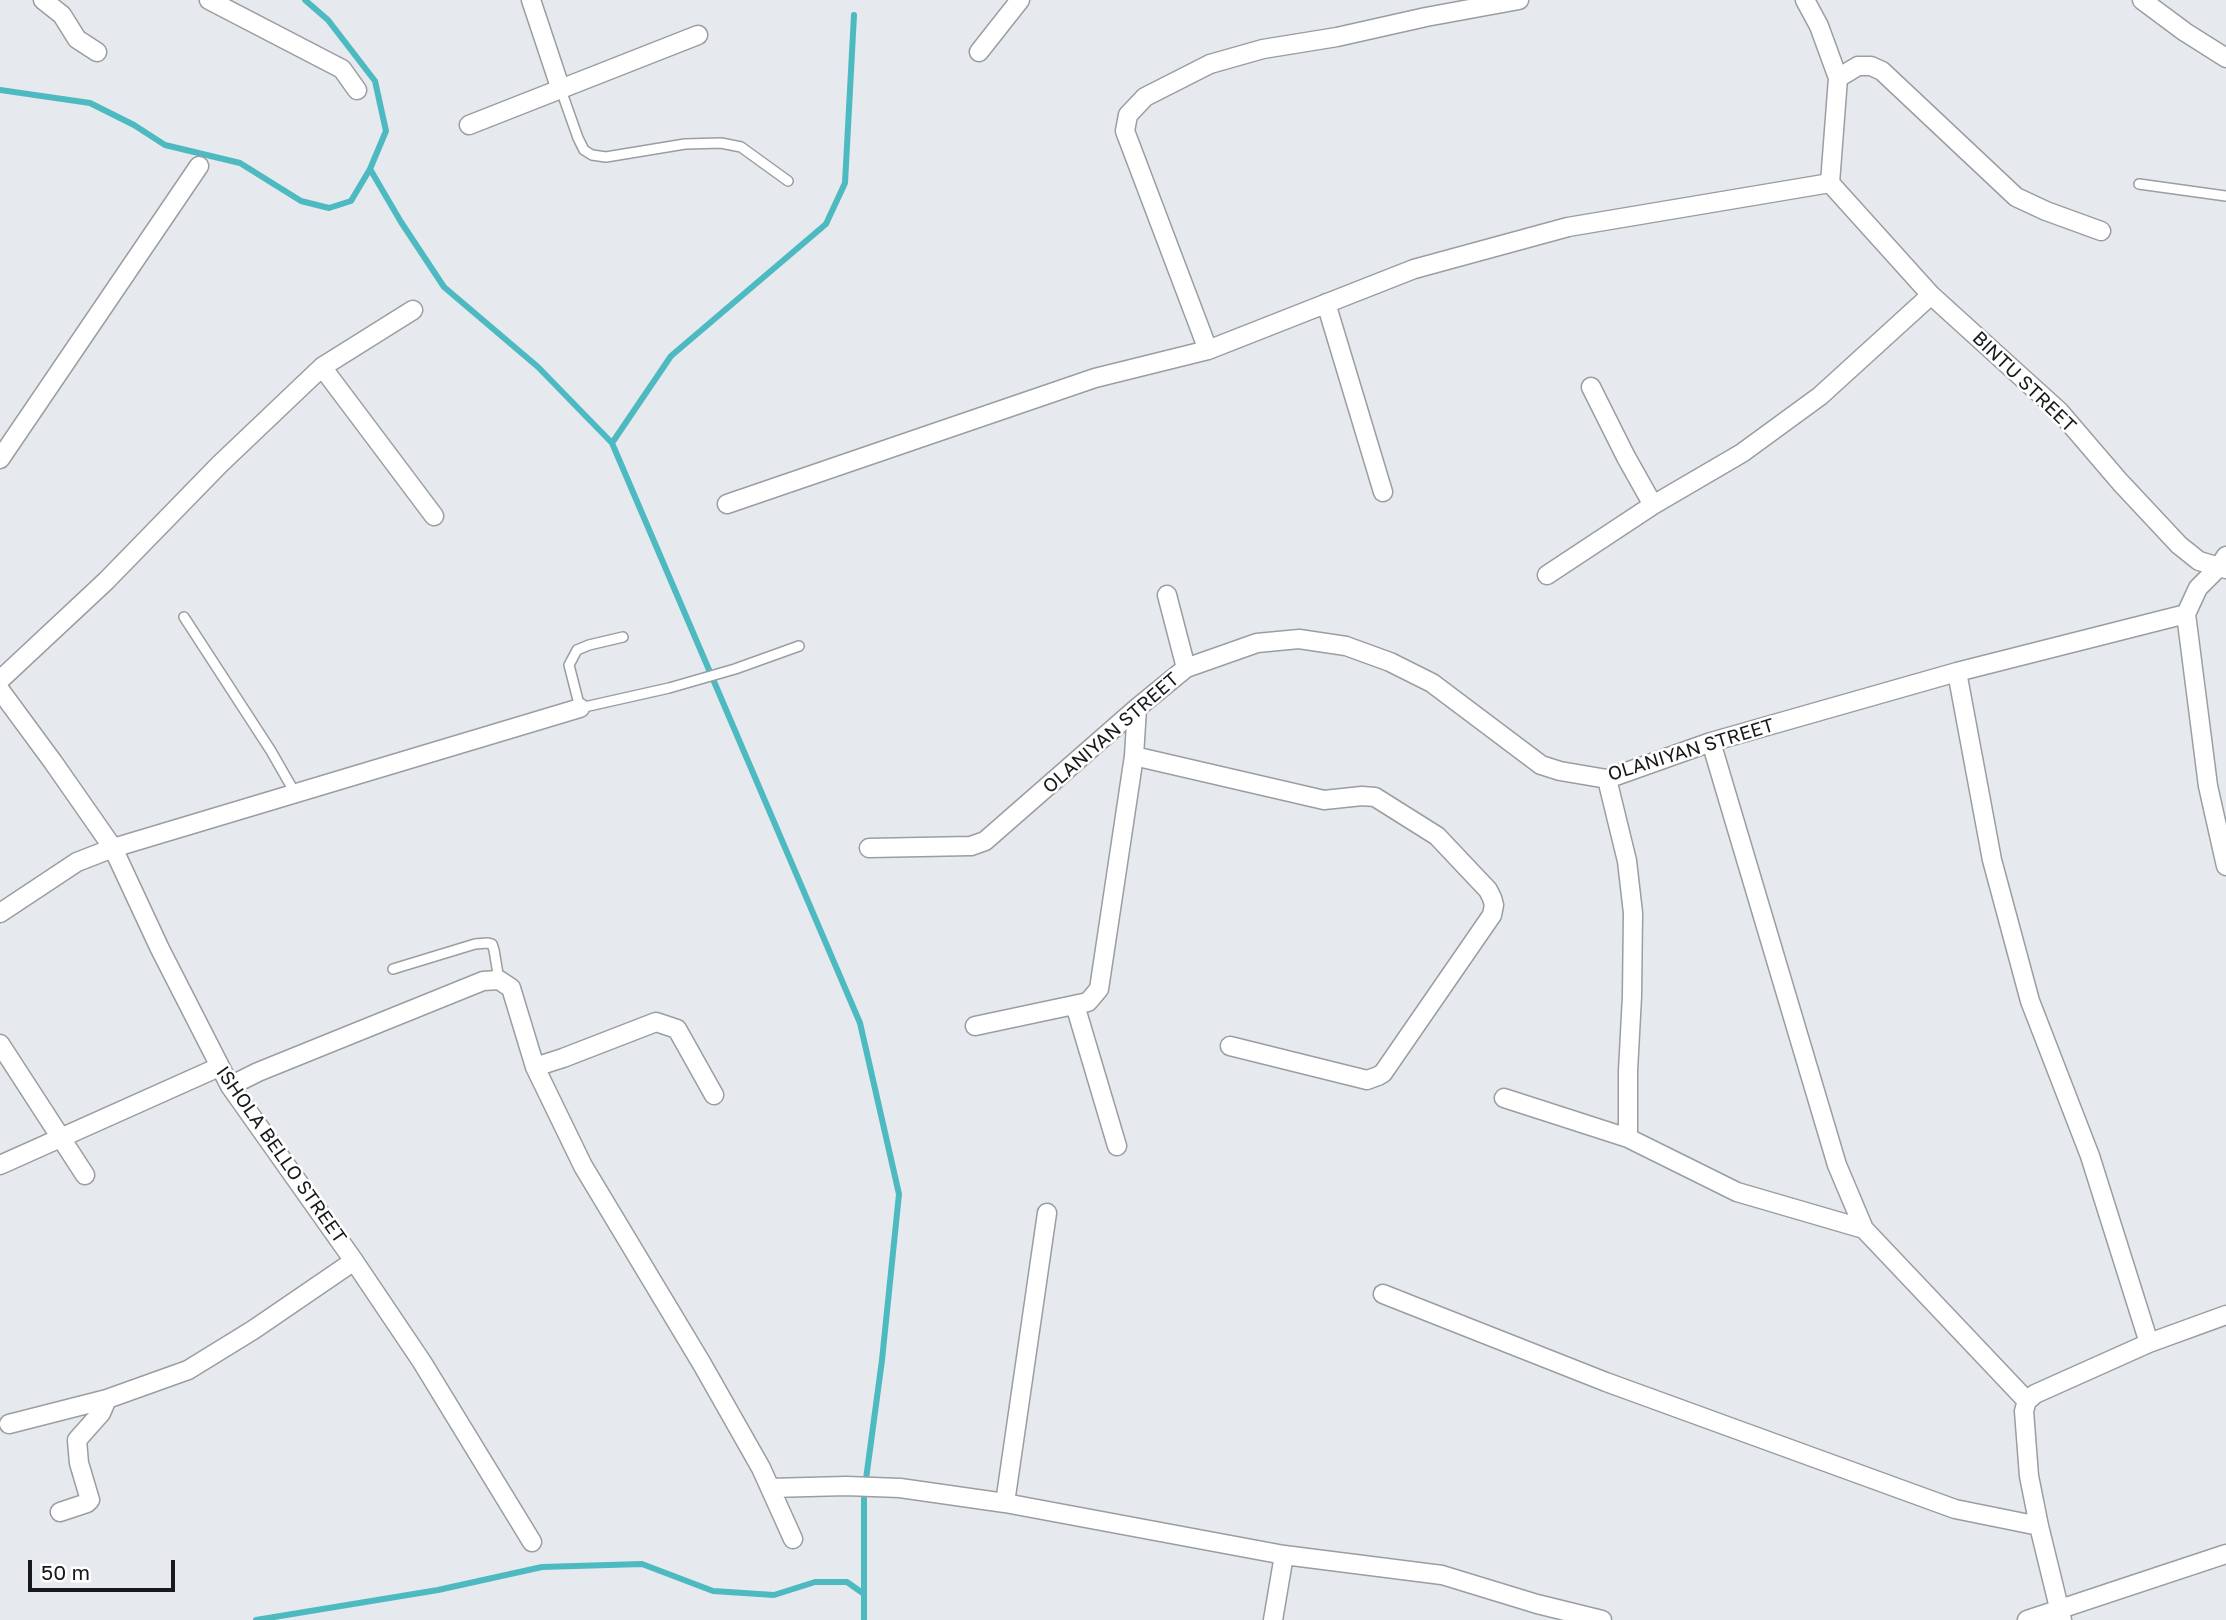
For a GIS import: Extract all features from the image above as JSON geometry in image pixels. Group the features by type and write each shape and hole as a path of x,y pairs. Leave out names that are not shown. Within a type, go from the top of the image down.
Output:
{"street":[{"path":"43,0 62,15 77,39 97,52"},
{"path":"209,0 342,69 357,90"},
{"path":"531,0 561,90"},
{"path":"979,52 1020,0"},
{"path":"1417,0 1426,17"},
{"path":"1208,350 1125,131 1128,115 1145,97 1210,64 1263,49 1520,0"},
{"path":"727,504 1095,378 1208,350 1415,269 1568,227 1830,183 1838,78 1819,26 1805,0"},
{"path":"2142,0 2226,58"},
{"path":"469,125 698,35"},
{"path":"1838,78 1858,66 1871,66 1882,71 2016,197 2101,231"},
{"path":"0,459 199,166"},
{"name":"BINTU STREET","path":"1830,183 1931,295 2060,412 2179,545 2199,561 2224,564"},
{"path":"1547,575 1653,505 1742,453 1820,396 1931,295"},
{"path":"1326,303 1383,492"},
{"path":"0,680 106,581 220,464 322,367 413,310"},
{"path":"322,367 434,516"},
{"path":"1591,387 1653,505"},
{"path":"2224,564 2198,588 2186,614 2207,786 2226,866"},
{"path":"1167,595 1186,668"},
{"name":"OLANIYAN STREET","path":"869,848 971,846 985,841 1186,668 1257,643 1299,639 1346,646 1390,662 1432,683 1541,765 1607,779 1712,742 1957,671 2186,614"},
{"path":"1957,671 1992,860 2030,1002 2090,1156 2149,1343"},
{"name":"ISHOLA BELLO STREET","path":"0,690 113,848 230,1086 422,1362 532,1542"},
{"path":"0,913 76,862 113,848 580,708"},
{"path":"975,1026 1088,1002 1099,989 1133,756 1137,708"},
{"path":"1712,742 1837,1165 1864,1229 2027,1401"},
{"path":"1133,756 1324,800 1375,797 1437,836 1488,890 1492,898 1492,915 1378,1076 1367,1080 1230,1046"},
{"path":"1607,779 1628,861 1633,914 1628,1138"},
{"path":"230,1086 258,1072 483,981 499,980 511,988 535,1066 583,1166 761,1468 793,1539"},
{"path":"1075,1005 1116,1146"},
{"path":"535,1066 656,1022 677,1029 714,1095"},
{"path":"0,1044 85,1175"},
{"path":"0,1165 219,1067"},
{"path":"1504,1098 1628,1138 1737,1192 1864,1229"},
{"path":"1005,1503 1047,1213"},
{"path":"9,1424 107,1399 188,1370 253,1330 354,1261"},
{"path":"1383,1294 1606,1382 1955,1509 2039,1526"},
{"path":"2061,1615 2029,1476 2024,1411 2027,1401 2035,1394 2149,1343 2226,1315"},
{"path":"60,1512 90,1500 79,1463 77,1440 101,1413 107,1399"},
{"path":"770,1489 846,1486 900,1488 1005,1503 1284,1555 1442,1575 1537,1604 1602,1620"},
{"path":"2027,1620 2061,1615 2226,1554"},
{"path":"1273,1620 1284,1555"}],"lane":[{"path":"561,90 578,138 584,150 592,155 607,157 721,142 741,148 788,181"},
{"path":"2139,184 2226,196"},
{"path":"184,617 271,751 295,793"},
{"path":"623,637 577,650 569,665 580,708 669,688 735,669 799,646"},
{"path":"393,969 488,943 492,944 494,950 499,980"}],"waterway":[{"path":"305,0 328,20 375,81 386,131 370,169 444,287 538,367 612,443 860,1023 899,1194 882,1360 864,1494 864,1620"},
{"path":"612,443 671,356 826,224 845,183 854,15"},
{"path":"0,90 90,103 134,125 165,145 240,163 301,201 329,208 351,201 370,169"},
{"path":"256,1620 438,1590 542,1567 642,1564 713,1591 774,1595 815,1582 847,1582 864,1594"}]}
